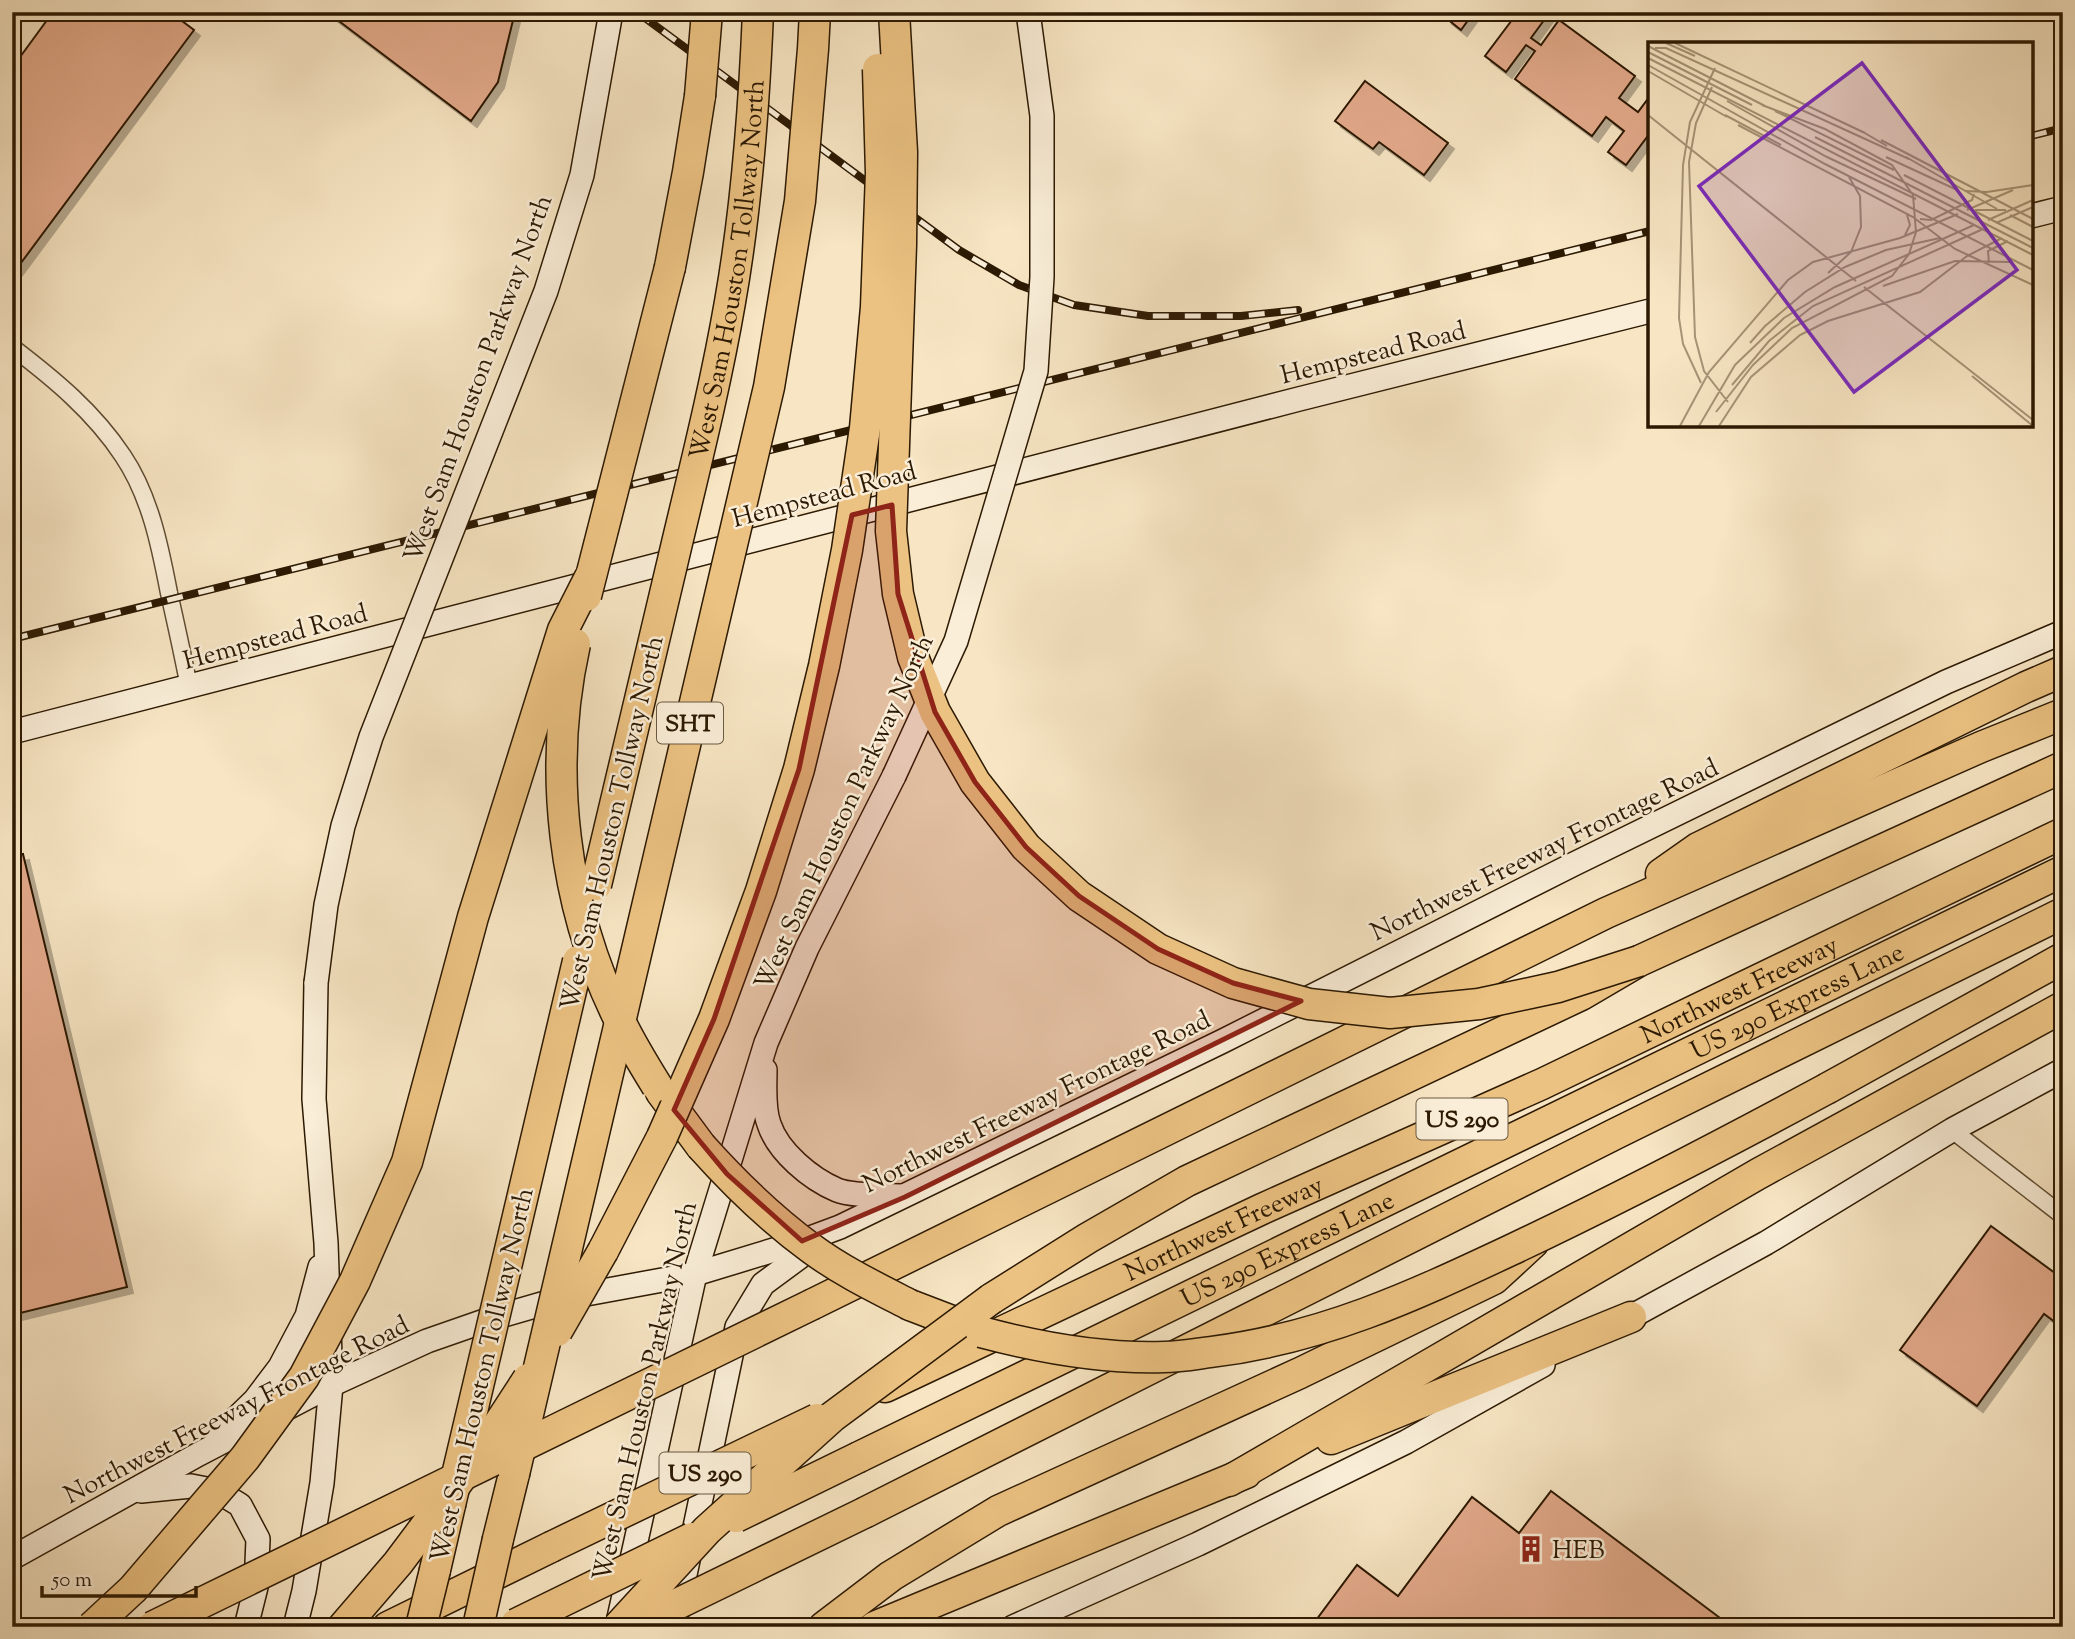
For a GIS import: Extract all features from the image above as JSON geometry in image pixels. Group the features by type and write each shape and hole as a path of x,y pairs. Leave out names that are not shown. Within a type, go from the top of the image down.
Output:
{"highway":[{"path":"707,12 698,109 674,246 573,650 567,688 562,802 580,912 591,949 620,1020 651,1076 678,1117 727,1174 754,1202 813,1250 844,1270 910,1305 981,1332 1053,1349 1090,1354 1167,1357 1277,1342 1337,1325 1415,1294 1541,1236 1677,1169 2063,958"},
{"name":"West Sam Houston Tollway North","path":"421,1627 716,375 746,190 758,12"},
{"name":"West Sam Houston Tollway North","path":"478,1627 769,387 800,201 815,12"},
{"path":"343,1627 398,1563 489,1440 537,1365 613,1234 662,1137 714,1019 761,891 799,769 824,666 847,550 865,428 876,307 881,173 875,12"},
{"path":"894,12 902,152 891,531 898,594 913,657 935,712 975,782 992,804 1026,847 1079,896 1158,949 1233,984 1309,1004 1390,1013 1479,1004 1558,986 1639,961"},
{"path":"92,1627 133,1589 245,1458 304,1377 355,1281 407,1162 473,917 563,630 590,577"},
{"path":"1606,913 1698,848 2063,671"},
{"path":"152,1627 1606,913 1980,747 2063,714"},
{"path":"617,1627 707,1530 832,1417 991,1299 1088,1238 1187,1181 1581,995 1639,961 2063,767"},
{"name":"Northwest Freeway","path":"388,1627 858,1399 1262,1209 1542,1084 2063,833"},
{"name":"US 290 Express Lane","path":"510,1627 2063,871"},
{"path":"630,1627 866,1512 1615,1134 2063,913"},
{"path":"1228,1481 1758,1174 2063,1007"},
{"path":"824,1627 891,1576 998,1511 1300,1373 1494,1279 1541,1236"},
{"path":"874,1627 1630,1317"}],"main road":[{"name":"West Sam Houston Parkway North","path":"295,1627 304,1591 322,1483 331,1385 326,1243 314,1099 316,983 326,905 343,826 370,737 546,291 582,174 611,12"},
{"name":"West Sam Houston Parkway North","path":"617,1627 695,1275 766,1044 807,948 894,776 956,641 1036,370 1042,277 1042,116 1028,12"},
{"path":"2033,216 2063,208"},
{"name":"Hempstead Road","path":"12,732 1648,312"},
{"name":"Northwest Freeway Frontage Road","path":"12,1558 199,1454 331,1385 427,1341 559,1299 695,1275 839,1227 905,1197 1946,682 2063,632"},
{"path":"766,1044 765,1093 769,1124 784,1149 801,1169 839,1191 905,1197"},
{"path":"1013,1627 1198,1544 1406,1442 1766,1243 1952,1130 2063,1070"},
{"path":"674,1627 737,1327 763,1284 839,1227"},
{"path":"199,1454 255,1400 281,1367 307,1316 326,1243"},
{"path":"130,1492 191,1486 217,1490 240,1505 258,1539 256,1587 246,1627"}],"street":[{"path":"12,347 74,397 123,456 140,487 158,538 189,687"},
{"path":"1952,1130 2063,1216"}],"highlighted area":[{"path":"892,505 898,594 935,712 975,782 1026,847 1079,896 1158,949 1233,983 1301,1001 905,1197 802,1241 727,1174 674,1110 714,1019 799,769 852,515"}],"building":[{"path":"53,12 170,12 194,30 12,275 12,68"},
{"path":"327,12 515,12 498,82 471,121"},
{"path":"1450,12 1474,12 1461,30 1446,18"},
{"path":"1518,12 1550,12 1531,38 1541,45 1559,20 1635,76 1619,98 1638,112 1648,99 1648,136 1626,165 1608,152 1624,131 1606,117 1592,136 1515,79 1535,51 1526,45 1506,72 1485,56"},
{"path":"1365,81 1448,143 1424,175 1379,142 1373,149 1335,121"},
{"path":"23,854 127,1287 12,1315 12,856"},
{"path":"1991,1226 2063,1279 2063,1328 2044,1314 1977,1406 1900,1350"},
{"name":"HEB","path":"1551,1491 1732,1627 1311,1627 1357,1565 1398,1596 1472,1497 1519,1533"}],"railway":[{"path":"637,12 959,250 1019,285 1074,305 1148,316 1241,316 1298,310"},
{"path":"2033,136 2063,128"},
{"path":"12,639 1648,231"}],"place":[{"name":"HEB","path":"1531,1549"}]}
